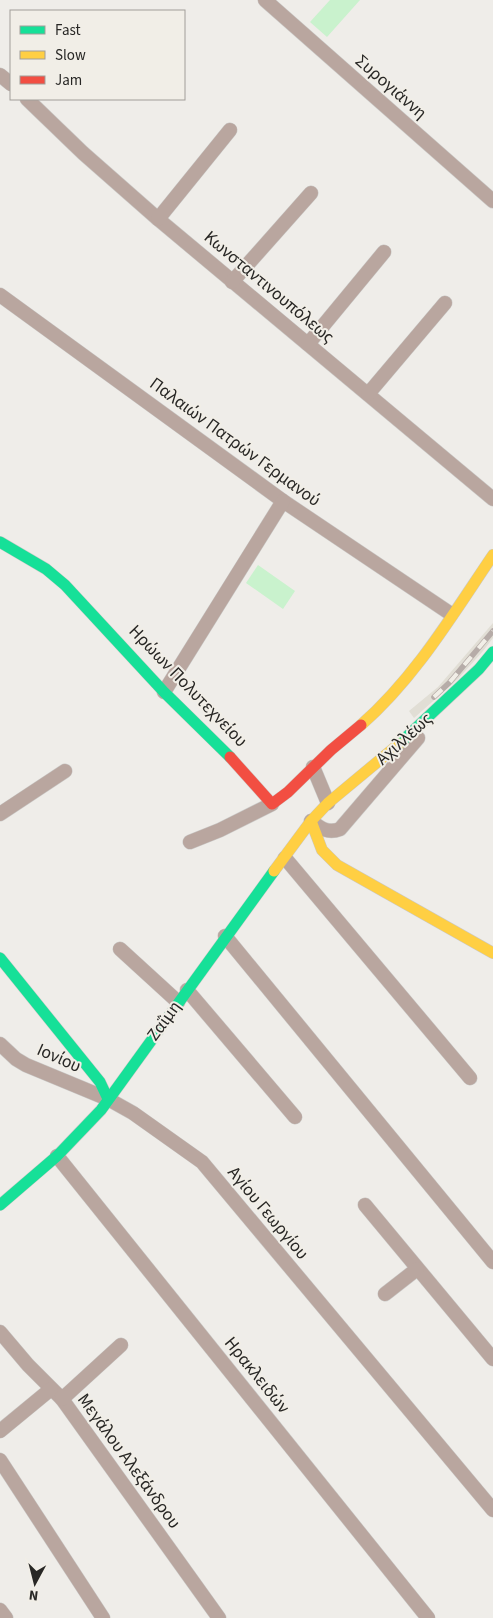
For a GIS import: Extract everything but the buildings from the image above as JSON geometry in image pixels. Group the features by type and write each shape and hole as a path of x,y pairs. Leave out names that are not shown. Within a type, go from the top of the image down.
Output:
{"street":[{"name":"Συρογιάννη","path":"265,0 493,201"},
{"path":"0,75 10,83"},
{"name":"Κωνσταντινουπόλεως","path":"28,100 83,153 158,219 493,499"},
{"path":"158,219 230,130"},
{"path":"232,282 311,193"},
{"path":"308,344 384,252"},
{"name":"Παλαιών Πατρών Γερμανού","path":"0,294 282,500 451,614"},
{"path":"368,394 445,303"},
{"path":"164,692 282,500"},
{"name":"Ηρώων Πολυτεχνείου","path":"0,542 46,569 65,585 164,692 222,748 272,804"},
{"path":"190,842 220,830 272,804 282,797 332,749 374,714 414,668 493,555"},
{"name":"Αχιλλέως","path":"311,821 328,803 387,755 438,708 474,674 493,652"},
{"path":"311,821 330,832 343,826 435,720 439,713 438,708"},
{"path":"313,768 328,803"},
{"path":"0,814 65,771"},
{"path":"311,821 322,850 337,865 493,953"},
{"name":"Ζαΐμη","path":"0,1205 57,1156 91,1122 311,821"},
{"path":"284,858 470,1078"},
{"path":"226,936 493,1262"},
{"path":"120,949 178,1002"},
{"path":"0,958 100,1082 108,1100"},
{"path":"187,990 295,1117"},
{"name":"Ιονίου","path":"0,1044 16,1059 26,1065 108,1100"},
{"name":"Αγίου Γεωργίου","path":"108,1100 133,1113 202,1162 493,1510"},
{"name":"Ηρακλειδών","path":"57,1156 428,1618"},
{"path":"365,1205 493,1359"},
{"path":"385,1294 418,1269"},
{"name":"Μεγάλου Αλεξάνδρου","path":"0,1332 62,1399 219,1618"},
{"path":"62,1399 120,1345"},
{"path":"0,1431 51,1389"},
{"path":"0,1460 103,1618"},
{"path":"0,1610 6,1618"}],"shaded area":[{"path":"493,623 493,638 483,651 458,679 414,718 409,711 438,687"}],"green space":[{"path":"330,0 360,0 327,37 310,22"},
{"path":"258,565 295,591 283,609 246,583"}],"railway":[{"path":"434,697 449,683 493,631"}],"traffic: fast":[{"path":"0,542 46,569 65,585 164,692 230,757"},
{"path":"399,744 479,669 493,652"},
{"path":"0,1205 57,1156 101,1110 274,871"},
{"path":"0,958 100,1082 108,1099"}],"traffic: slow":[{"path":"361,725 381,707 416,666 493,555"},
{"path":"274,871 311,821 328,803 399,744"},
{"path":"311,821 322,850 337,865 493,953"}],"traffic: jam":[{"path":"230,757 272,804 288,792 331,750 361,725"}]}
